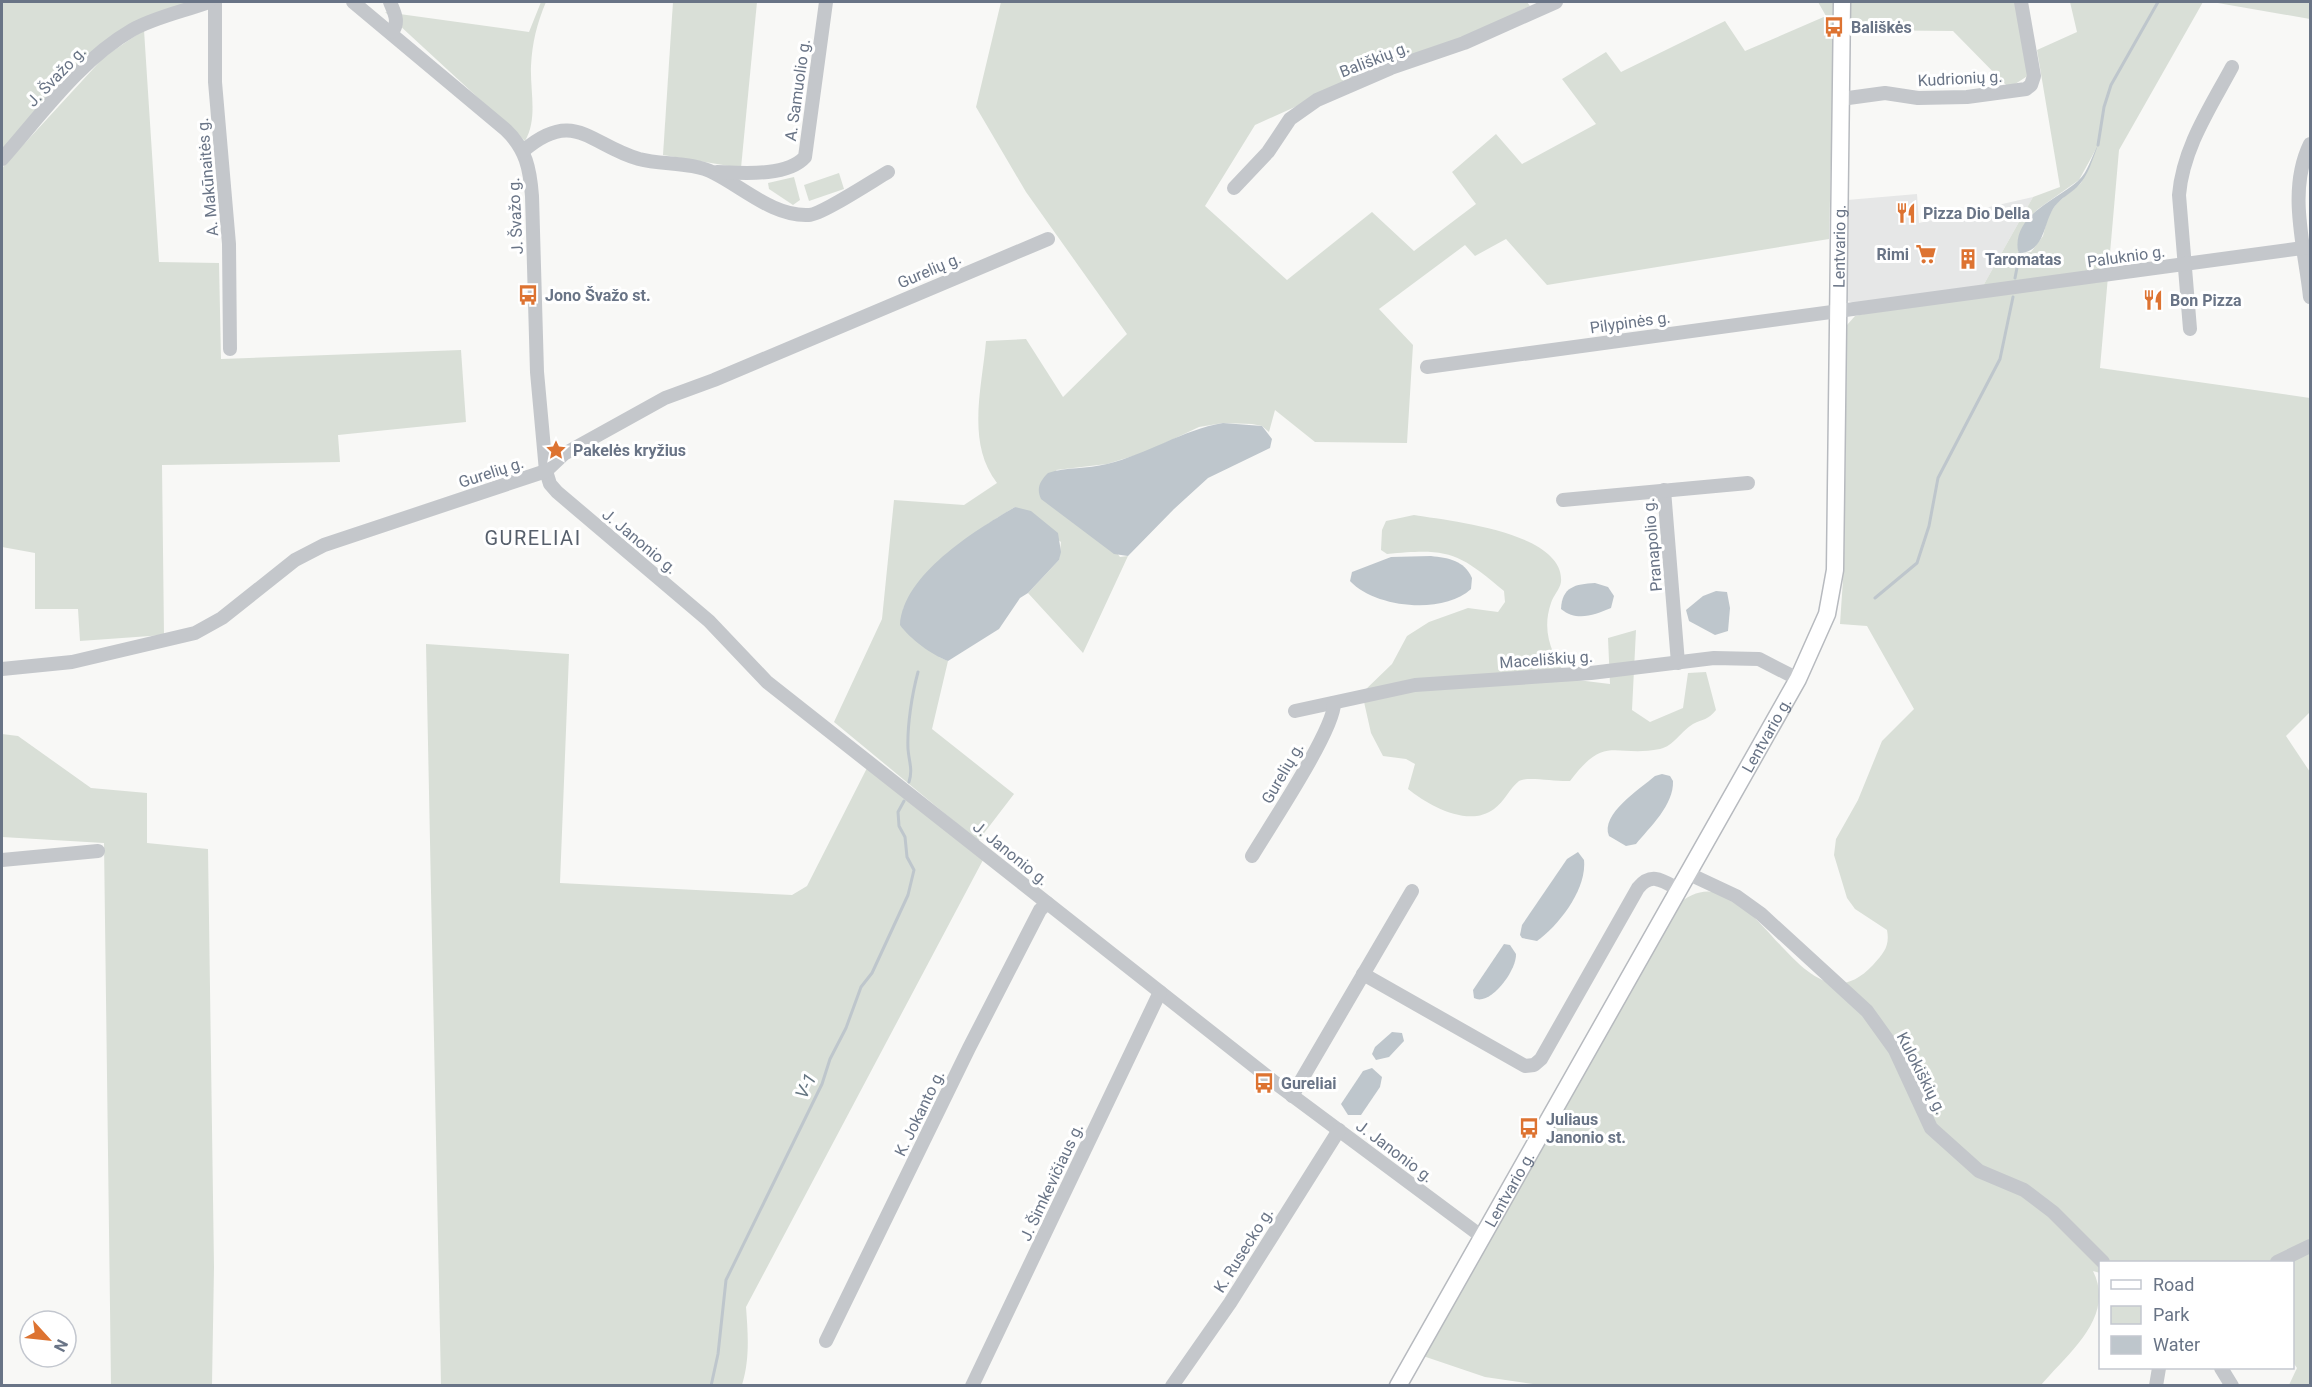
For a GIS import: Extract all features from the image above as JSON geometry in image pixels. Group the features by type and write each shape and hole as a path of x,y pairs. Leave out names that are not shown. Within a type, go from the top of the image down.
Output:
{"main road":[{"name":"Lentvario g.","path":"1398,1386 1798,679 1820,635 1833,593 1842,2"}],"street":[{"name":"J. Švažo g.","path":"2,159 67,86 101,53 133,30 209,2"},
{"name":"A. Makūnaitės g.","path":"215,2 215,82 229,244 230,349"},
{"name":"J. Švažo g.","path":"353,2 392,32 506,130 523,151 530,168 537,372 546,471"},
{"path":"390,2 396,19 392,32"},
{"name":"A. Samuolio g.","path":"712,171 759,174 800,163 805,157 826,2"},
{"name":"Bališkių g.","path":"1234,188 1268,152 1290,119 1317,100 1391,68 1464,43 1556,2"},
{"name":"Kudrionių g.","path":"1841,99 1885,93 1918,98 1967,97 2026,89 2031,85 2034,76 2020,2"},
{"path":"2190,329 2183,265 2179,195 2181,173 2188,150 2232,67"},
{"path":"523,151 548,133 576,132 589,135 640,159 712,171 779,210 812,216 888,172"},
{"path":"2310,144 2300,182 2299,219 2308,248 2310,297"},
{"name":"Gurelių g.","path":"2,669 72,662 195,633 222,618 295,560 324,545 546,471 564,454 665,398 714,380 1048,239"},
{"name":"Paluknio g.","path":"1839,311 2308,248"},
{"name":"Pilypinės g.","path":"1427,367 1839,311"},
{"name":"J. Janonio g.","path":"546,471 550,484 557,492 709,621 767,682 1292,1096 1481,1236"},
{"path":"1664,489 1748,483"},
{"name":"Pranapolio g.","path":"1563,500 1664,489 1678,663"},
{"name":"Maceliškių g.","path":"1295,711 1415,685 1592,673 1745,657 1770,663 1798,679"},
{"name":"Gurelių g.","path":"1252,856 1312,756 1332,717 1334,703"},
{"path":"2,860 98,851"},
{"name":"Kulokiškių g.","path":"1687,873 1736,896 1761,914 1867,1011 1894,1050 1932,1128 1979,1171 2024,1190 2053,1212 2101,1261"},
{"path":"1363,974 1525,1066 1534,1065 1541,1059 1638,888 1648,878 1654,877 1678,889"},
{"path":"1292,1096 1412,891"},
{"name":"K. Jokanto g.","path":"826,1341 969,1048 1040,910 1047,903"},
{"name":"J. Šimkevičiaus g.","path":"972,1386 1160,992"},
{"name":"K. Rusecko g.","path":"1172,1386 1224,1311 1339,1130"},
{"path":"2281,1261 2310,1246"},
{"path":"2156,1386 2159,1369"},
{"path":"2222,1369 2232,1386"}],"shaded area":[{"path":"1917,194 1919,223 2033,197 1983,286 1853,303 1848,301 1845,295 1847,200"}],"green space":[{"path":"2,2 196,2 135,24 2,150"},
{"path":"541,2 546,2 532,49 532,114 525,141 385,12 529,32"},
{"path":"673,2 757,2 741,168 663,155"},
{"path":"1001,2 1527,2 1530,6 1456,42 1388,65 1255,125 1205,206 1287,280 1372,212 1414,251 1476,204 1452,172 1496,134 1522,164 1596,124 1562,79 1606,52 1621,72 1725,21 1745,51 1826,16 1818,2 1835,2 1829,239 1547,285 1506,239 1475,256 1465,245 1379,309 1413,345 1407,443 1315,442 1275,410 1269,432 1262,426 1252,424 1223,423 1199,427 1146,452 1107,464 1056,470 1120,557 1128,556 1083,653 1028,593 1059,560 1061,542 1015,507 952,550 926,577 903,609 939,657 948,661 932,729 1014,794 978,841 834,722 882,619 894,500 964,505 997,483 987,467 979,433 978,415 986,341 1026,339 1063,397 1127,334 1026,192 976,107"},
{"path":"1849,2 2017,2 2029,75 2009,88 1953,31 1847,30"},
{"path":"2070,2 2203,2 2119,150 2100,368 2310,398 2310,712 2286,736 2310,772 2310,1385 2289,1385 2297,1368 2294,1364 2294,1261 2099,1261 2099,1273 2093,1271 2098,1288 2098,1304 2094,1319 2075,1347 2041,1385 1540,1385 1485,1377 1423,1356 1675,907 1702,892 1727,897 1751,914 1797,963 1821,979 1846,982 1873,965 1885,949 1888,941 1887,930 1855,909 1847,898 1834,855 1836,839 1858,800 1882,741 1914,709 1867,626 1840,624 1844,565 1847,325 1855,316 1983,286 2033,197 2060,187 2037,50 2077,32","holes":["2096,149 2081,183 2057,203 2048,216 2043,236 2031,252 2018,251 2027,221 2038,209 2079,180"]},
{"path":"2212,2 2310,2 2310,19"},
{"path":"144,30 159,262 219,263 221,359 461,350 466,422 338,435 340,462 162,465 164,635 80,641 78,609 35,609 35,553 2,547 2,168 104,57"},
{"path":"839,173 844,189 809,201 804,185"},
{"path":"794,177 800,200 793,205 769,189 768,183"},
{"path":"1414,515 1502,532 1526,540 1545,551 1557,565 1561,582 1548,614 1548,634 1553,652 1569,679 1610,684 1608,638 1636,630 1632,710 1650,722 1683,708 1688,673 1706,672 1716,710 1708,718 1693,724 1673,742 1660,749 1602,752 1582,766 1570,781 1528,779 1519,781 1498,806 1484,814 1461,816 1438,808 1417,796 1408,789 1415,764 1406,759 1383,756 1371,733 1362,693 1392,664 1407,636 1429,622 1468,608 1498,612 1505,602 1504,591 1463,561 1439,553 1387,554 1381,550 1382,530 1386,521"},
{"path":"426,644 569,654 560,883 792,895 807,886 867,768 983,860 746,1307 748,1337 742,1385 441,1385"},
{"path":"2,734 18,736 91,788 147,793 147,843 208,849 214,1267 212,1385 111,1385 104,843 2,837"}],"water":[{"path":"2098,145 2084,178 2051,212 2040,241 2030,250 2022,253 2018,251 2018,238 2029,218 2078,181 2087,169"},
{"path":"1223,423 1262,426 1272,439 1270,448 1208,478 1128,556 1114,554 1041,499 1040,485 1048,473 1122,460 1193,431"},
{"path":"1015,507 1031,511 1058,533 1061,552 1059,560 1028,593 1020,598 999,629 948,661 928,651 900,625 904,606 914,588 927,571 962,541"},
{"path":"1431,556 1449,559 1465,567 1472,578 1471,589 1444,603 1409,605 1376,597 1361,590 1350,581 1352,572 1391,557"},
{"path":"1595,583 1608,587 1614,596 1611,608 1586,616 1573,615 1561,609 1567,591 1581,584"},
{"path":"1716,591 1727,592 1730,608 1728,631 1715,635 1689,621 1686,610 1703,596"},
{"path":"1662,774 1670,776 1673,781 1670,799 1648,830 1636,844 1626,846 1609,836 1610,819 1616,811 1631,795 1655,776"},
{"path":"1578,852 1584,860 1584,871 1570,905 1554,926 1537,941 1522,938 1520,935 1522,925 1567,859"},
{"path":"1504,944 1510,945 1516,954 1512,969 1495,992 1480,999 1474,998 1473,990"},
{"path":"1392,1032 1402,1033 1404,1041 1389,1057 1376,1060 1372,1054 1375,1047"},
{"path":"1372,1068 1382,1077 1380,1087 1361,1115 1348,1115 1341,1104 1363,1071"}],"waterway":[{"path":"2098,145 2104,107 2111,85 2158,2"},
{"path":"2015,278 2020,252"},
{"path":"1875,598 1917,563 1929,526 1938,478 2000,359 2013,297"},
{"name":"V-1","path":"909,782 911,769 908,730 918,672"},
{"name":"V-1","path":"711,1386 718,1354 726,1280 822,1084 830,1059 846,1028 861,987 872,973 908,895 914,870 907,857 905,837 899,826 898,812 904,801"}],"place":[{"name":"Bališkės","path":"1834,27"},
{"name":"Pizza Dio Della","path":"1906,213"},
{"name":"Rimi","path":"1926,254"},
{"name":"Taromatas","path":"1968,259"},
{"name":"Jono Švažo st.","path":"528,295"},
{"name":"Bon Pizza","path":"2153,300"},
{"name":"Pakelės kryžius","path":"556,450"},
{"name":"Gureliai","path":"1264,1083"},
{"name":"Juliaus Janonio st.","path":"1529,1128"}],"district":[{"name":"GURELIAI","path":"533,538"}]}
